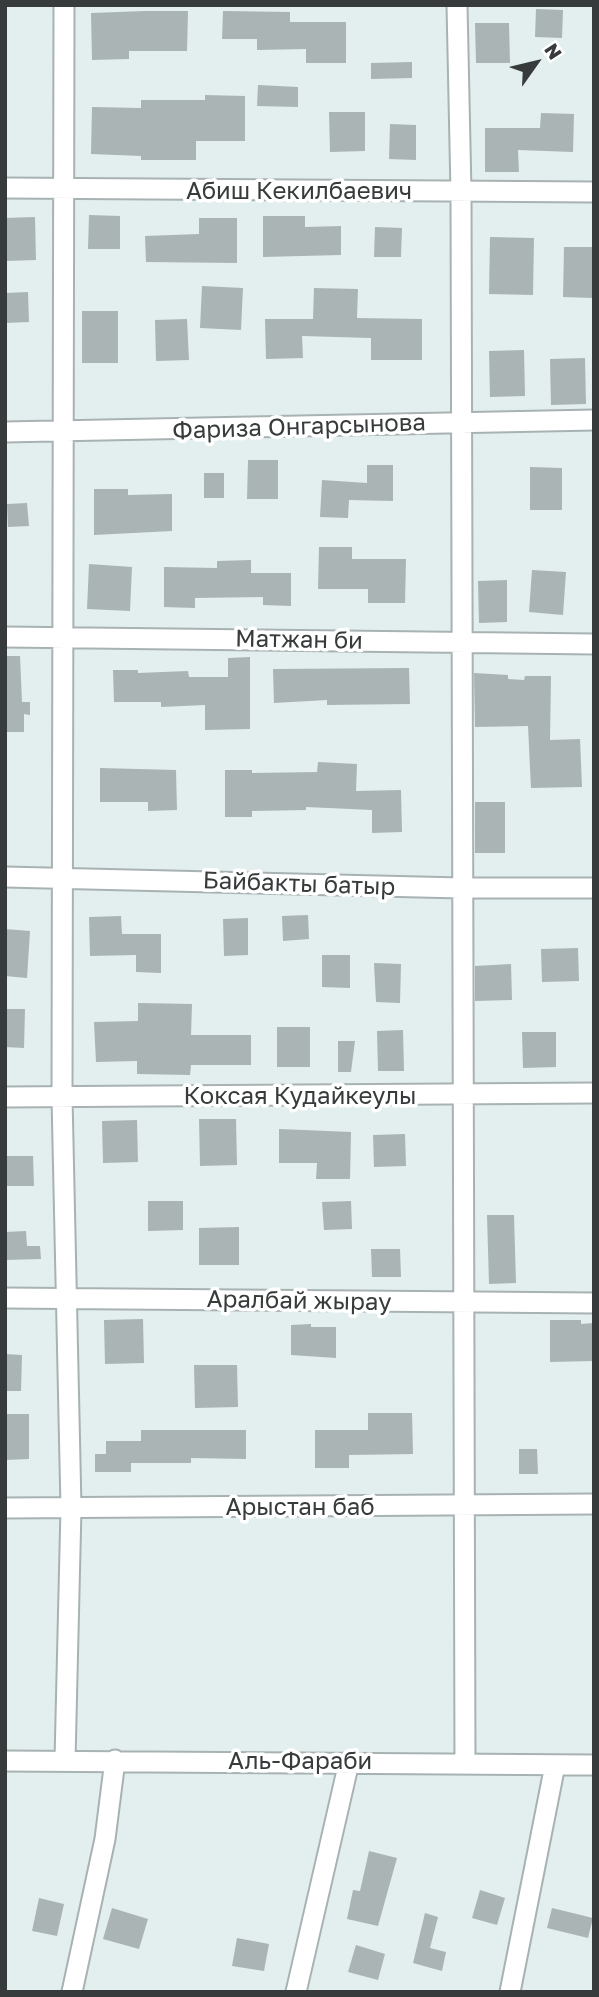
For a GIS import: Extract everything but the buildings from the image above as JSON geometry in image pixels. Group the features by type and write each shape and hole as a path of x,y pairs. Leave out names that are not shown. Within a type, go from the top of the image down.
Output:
{"street":[{"path":"64,5 62,1097 64,1297 71,1508 65,1760"},
{"path":"457,5 461,192 465,1762"},
{"name":"Абиш Кекилбаевич","path":"5,188 594,192"},
{"name":"Фариза Онгарсынова","path":"5,432 62,433 594,420"},
{"name":"Матжан би","path":"5,637 594,644"},
{"name":"Байбакты батыр","path":"5,877 61,876 461,888 594,888"},
{"name":"Коксая Кудайкеулы","path":"5,1097 594,1094"},
{"name":"Аралбай жырау","path":"5,1298 594,1303"},
{"name":"Арыстан баб","path":"5,1508 594,1504"},
{"path":"72,1992 105,1839 115,1760"},
{"name":"Аль-Фараби","path":"5,1761 465,1762 594,1765"},
{"path":"296,1992 349,1762"},
{"path":"510,1992 555,1765"}]}
